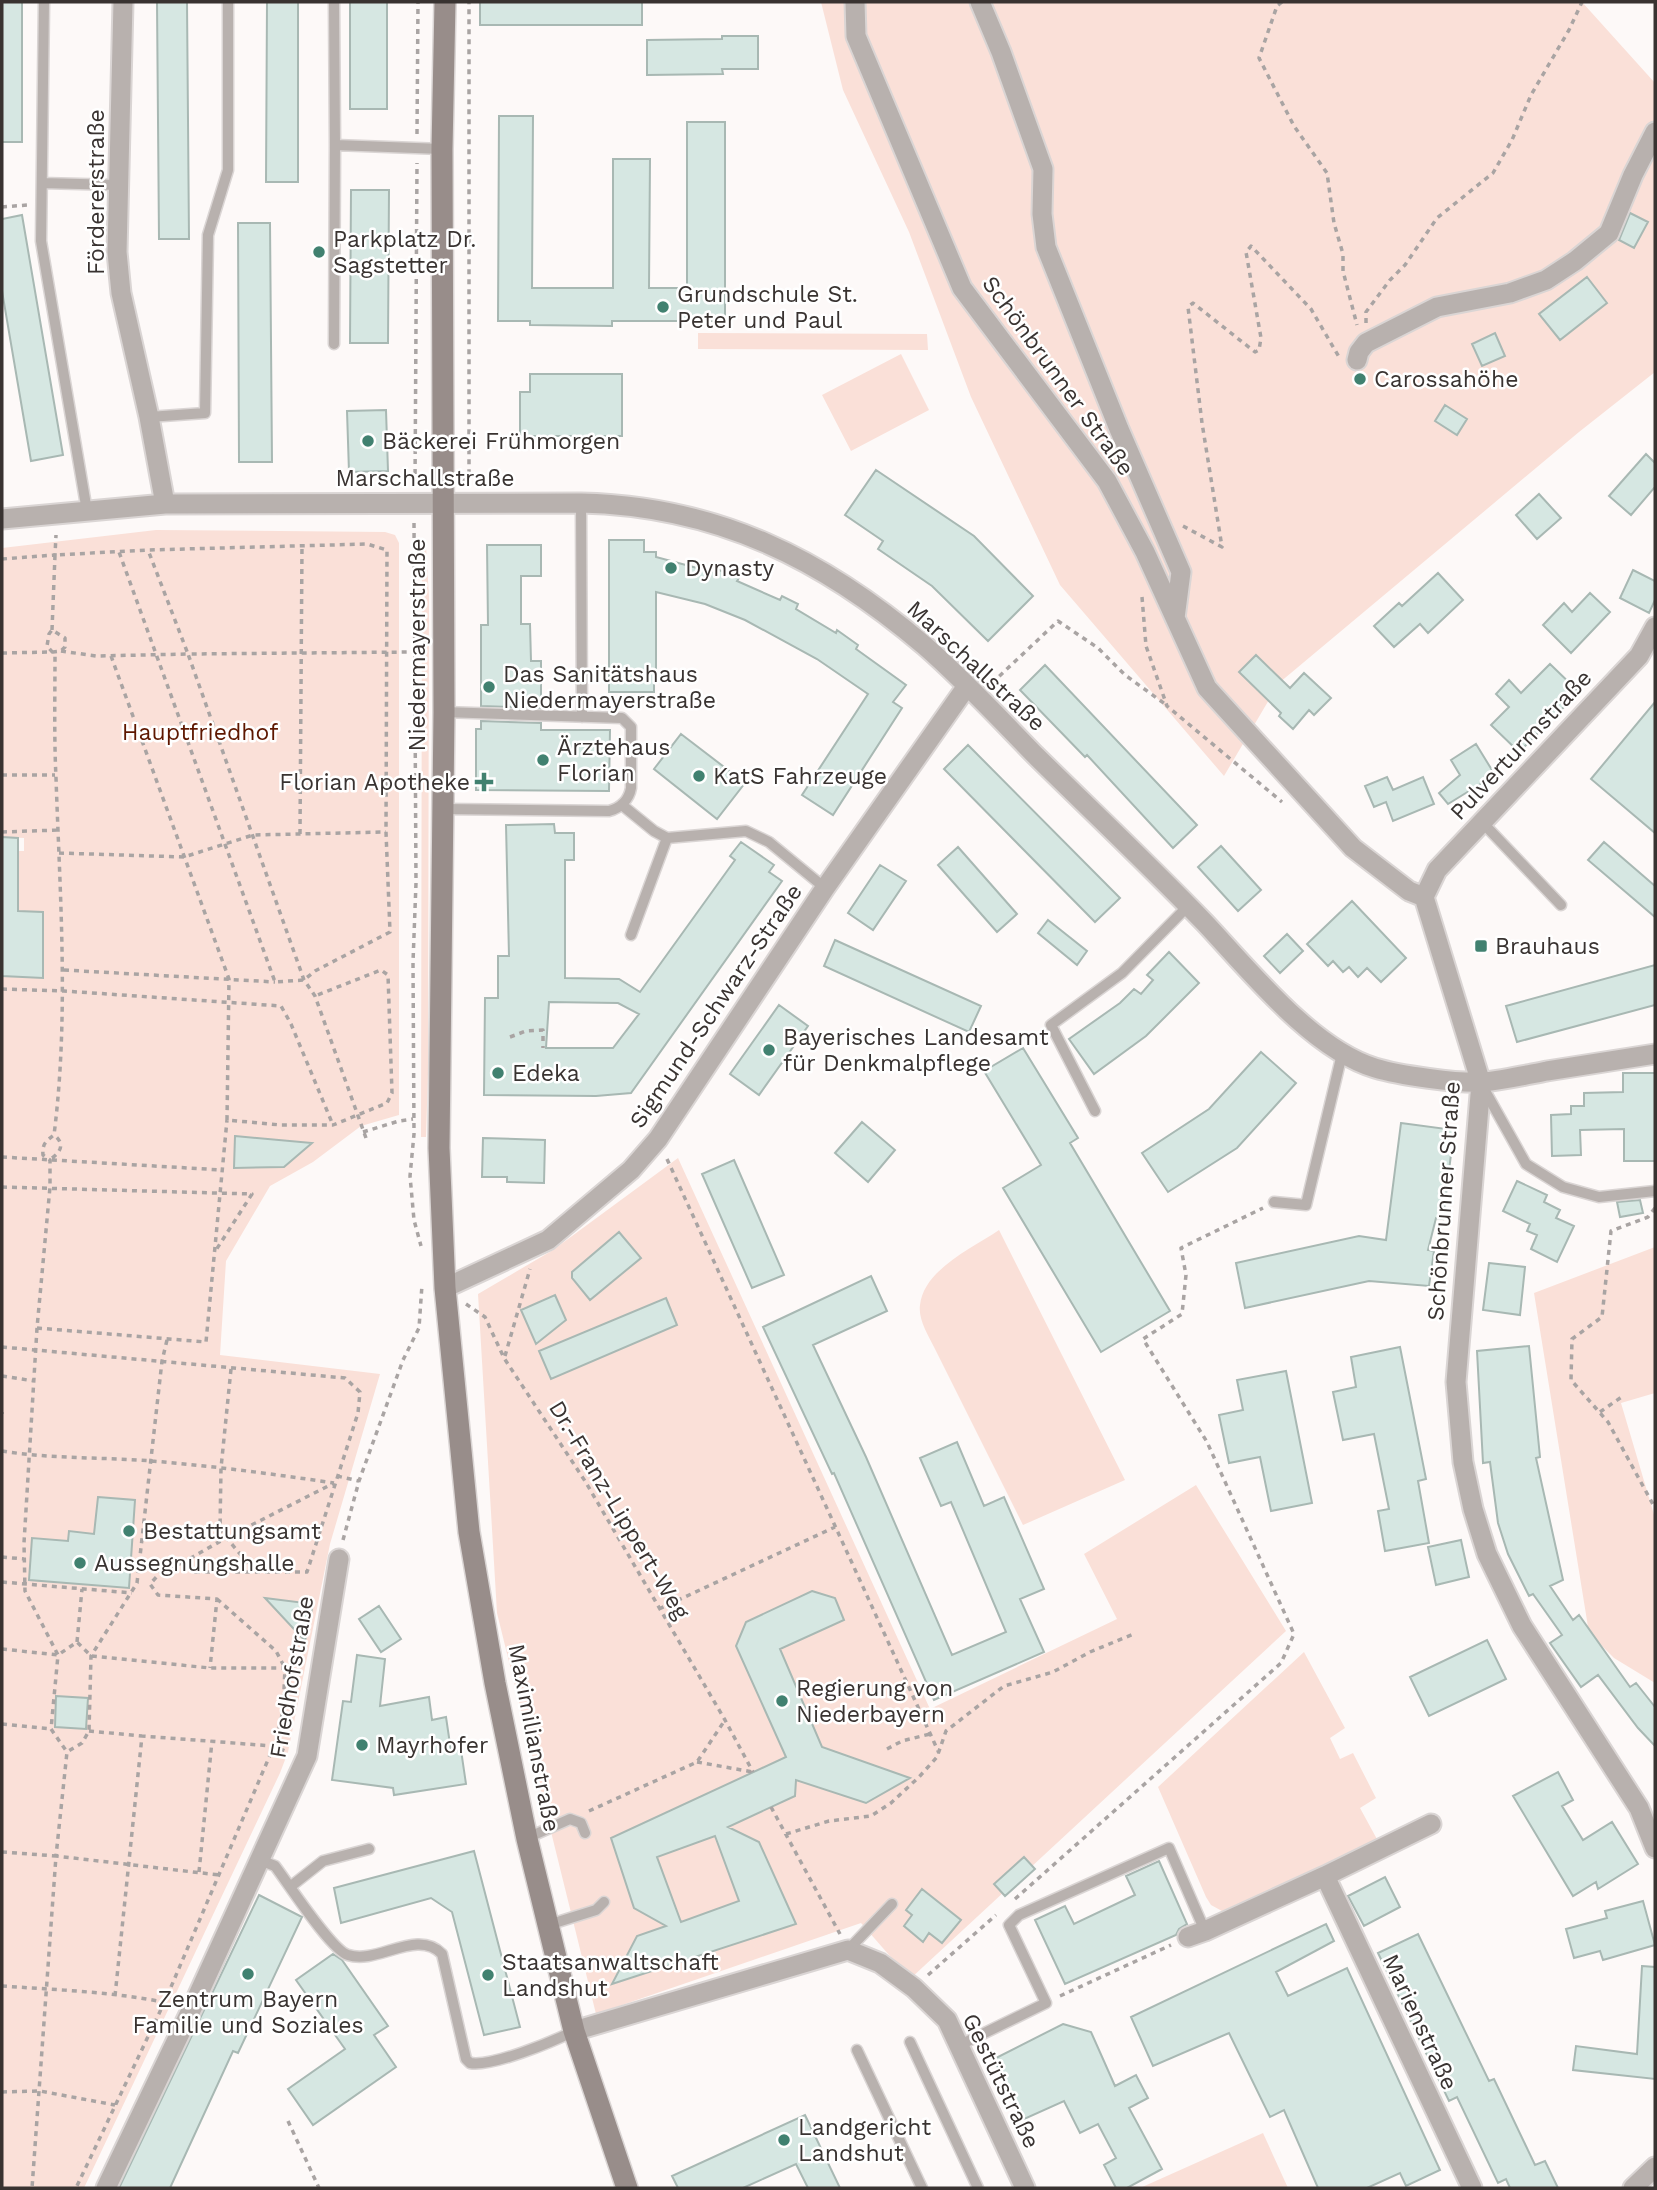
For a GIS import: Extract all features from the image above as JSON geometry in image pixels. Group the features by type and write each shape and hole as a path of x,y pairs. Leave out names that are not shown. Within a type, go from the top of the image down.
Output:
{"main road":[{"name":"Niedermayerstraße","path":"444,2 444,712 439,1148 445,1288"},
{"name":"Maximilianstraße","path":"445,1288 469,1532 495,1683 527,1839 574,2031 627,2188"}],"street":[{"name":"Fördererstraße","path":"123,2 117,252 121,293 165,505"},
{"name":"Schönbrunner Straße","path":"855,2 856,36 962,288 1107,481 1144,552 1207,688 1353,848 1409,891 1424,898 1481,1083 1456,1382 1463,1462 1473,1509 1487,1554 1522,1626 1639,1808 1655,1847"},
{"name":"Schönbrunner Straße","path":"980,2 1002,52 1043,169 1042,214 1046,247 1181,572 1175,618"},
{"path":"1356,356 1437,307 1520,290 1546,280 1575,261 1609,233 1633,175 1655,132"},
{"name":"Marschallstraße","path":"2,519 165,505 581,503 637,506 680,514 742,531 816,567 878,608 926,647 1324,1044 1374,1068 1410,1076 1481,1083 1655,1054"},
{"name":"Pulverturmstraße","path":"1424,898 1437,870 1639,656 1655,627"},
{"name":"Sigmund-Schwarz-Straße","path":"445,1288 548,1240 631,1170 658,1139 825,888 973,692"},
{"name":"Friedhofstraße","path":"106,2188 193,2006 307,1756 339,1559"},
{"path":"1197,1934 1431,1824"},
{"name":"Marienstraße","path":"1325,1876 1472,2188"},
{"path":"574,2031 848,1950"},
{"name":"Gestütstraße","path":"848,1950 880,1962 914,1988 947,2020 1021,2187"},
{"path":"1633,2188 1655,2167"}],"lane":[{"path":"44,2 41,242 87,511"},
{"path":"149,418 205,413 208,235 228,170 228,2"},
{"path":"334,2 334,344"},
{"path":"335,145 442,149"},
{"path":"42,183 118,185"},
{"path":"581,503 582,717"},
{"path":"443,809 609,811 622,805 631,788 630,724 622,718 444,712"},
{"path":"622,805 667,838 746,831 769,842 825,888"},
{"path":"1482,822 1561,905"},
{"path":"631,935 667,838"},
{"path":"1095,1111 1051,1025 1122,973 1188,906"},
{"path":"1274,1202 1306,1205 1342,1054"},
{"path":"1481,1083 1526,1164 1535,1170 1563,1187 1599,1197 1655,1191"},
{"path":"527,1839 570,1819 581,1823 585,1833"},
{"path":"960,2045 1046,2003 1009,1925 1019,1915 1168,1848 1197,1934"},
{"path":"290,1887 323,1861 369,1849"},
{"path":"260,1860 275,1866 333,1944 348,1956 423,1944 437,1949 442,1954 466,2059 470,2063 486,2063 574,2031"},
{"path":"548,1925 596,1910 604,1902"},
{"path":"848,1950 892,1903"},
{"path":"910,2042 978,2188"},
{"path":"857,2050 922,2188"}],"path":[{"path":"418,2 413,652 416,883 411,1190 414,1220 422,1253"},
{"path":"443,504 468,475 469,2"},
{"path":"1282,2 1277,6 1259,58 1294,126 1327,173 1334,223 1343,254 1343,271 1356,322 1356,356"},
{"path":"1356,356 1366,312 1405,265 1437,218 1493,173 1512,140 1531,95 1582,2"},
{"path":"2,207 41,204"},
{"path":"1157,519 1162,515 1222,547 1202,422 1188,307 1193,303 1255,352 1259,350 1261,338 1246,252 1251,246 1311,309 1324,335 1356,356"},
{"path":"2,559 148,550 367,544 387,551 386,832 390,932 315,971 304,980 275,982 64,970"},
{"path":"300,834 302,546"},
{"path":"148,550 188,654 304,980 315,996 366,1138"},
{"path":"119,552 275,982"},
{"path":"54,1135 64,991 55,775 55,655 47,646 52,630 55,555"},
{"path":"1142,597 1146,646 1167,706"},
{"path":"973,692 1006,669 1058,621 1098,648 1125,675 1167,706 1284,804"},
{"path":"52,630 65,638 65,648 61,652"},
{"path":"2,653 61,652 111,656 413,652"},
{"path":"37,1328 206,1342 227,1120 229,979 111,656"},
{"path":"2,775 55,775"},
{"path":"2,832 58,830"},
{"path":"59,853 184,857 253,835 386,832"},
{"path":"227,1120 281,1125 333,1125 387,1103 392,1093 388,975 381,970 315,996"},
{"path":"2,989 281,1006 333,1125"},
{"path":"510,1037 526,1031 543,1030 543,1048"},
{"path":"363,1132 413,1119"},
{"path":"50,1160 43,1155 42,1148 46,1140 54,1135"},
{"path":"50,1160 60,1153 62,1146 54,1135"},
{"path":"658,1139 939,1753"},
{"path":"2,1157 222,1170"},
{"path":"32,2188 56,1856 67,1752 51,1729 58,1655 25,1591 24,1584 35,1351 50,1187 50,1160"},
{"path":"2,1187 251,1194 215,1252"},
{"path":"1007,1905 1281,1663 1294,1634 1207,1442 1143,1339 1182,1314 1186,1275 1181,1248 1274,1202"},
{"path":"1655,1208 1648,1217 1611,1231 1602,1317 1572,1339 1571,1380 1600,1412 1621,1443 1655,1508"},
{"path":"504,1358 528,1272 548,1240"},
{"path":"339,1559 359,1481 403,1360 419,1328 423,1272"},
{"name":"Dr.-Franz-Lippert-Weg","path":"485,1317 504,1358 585,1481 753,1772 697,1762"},
{"path":"67,1752 82,1744 89,1731 91,1656 137,1583 162,1361 167,1340"},
{"path":"2,1347 345,1378 360,1392 358,1413 307,1572 195,1572 182,1563"},
{"path":"231,1369 221,1468 220,1530 256,1573"},
{"path":"2,1376 34,1381"},
{"path":"1600,1412 1623,1396"},
{"path":"2,1451 29,1455 150,1461 288,1475 334,1483"},
{"path":"337,1476 359,1481"},
{"path":"150,1584 161,1572 334,1483"},
{"path":"660,1609 835,1527"},
{"path":"2,1557 24,1559"},
{"path":"2,1582 132,1593"},
{"path":"76,2188 164,2001 219,1875 274,1746 283,1711 285,1668 276,1651 217,1599 158,1595 150,1584 137,1583"},
{"path":"2,1649 58,1655 76,1642 82,1589"},
{"path":"210,1668 217,1599"},
{"path":"786,1834 829,1821 871,1816 891,1803 919,1777 939,1753 946,1731 1004,1686 1052,1672 1090,1652 1136,1633"},
{"path":"76,1642 91,1656 210,1668 285,1668"},
{"path":"570,1819 697,1762 725,1720"},
{"path":"2,1724 51,1729"},
{"path":"89,1731 274,1746 307,1756"},
{"path":"887,1749 902,1741 916,1740 930,1734"},
{"path":"115,1996 142,1736"},
{"path":"199,1872 212,1741"},
{"path":"771,1807 848,1950"},
{"path":"2,1852 219,1875"},
{"path":"914,1988 997,1915"},
{"path":"1046,2003 1197,1934"},
{"path":"2,1986 193,2006"},
{"path":"2,2092 40,2091 116,2105"},
{"path":"288,2121 319,2188"}],"green space":[{"path":"821,2 1582,2 1655,83 1655,372 1579,432 1279,683 1224,776 1060,585 971,397 909,232 843,90"},
{"path":"698,333 927,334 928,350 698,349"},
{"path":"901,354 929,410 851,451 822,395"},
{"name":"Hauptfriedhof","path":"156,530 385,532 395,535 399,543 399,1115 361,1126 313,1162 270,1186 226,1261 220,1355 380,1374 330,1544 288,1752 280,1773 84,2188 2,2188 2,976 43,978 43,912 18,911 18,851 24,851 24,838 2,837 2,548"},
{"path":"422,545 426,546 429,597 426,1137 421,1137"},
{"path":"678,1158 930,1709 1117,1619 1084,1554 1196,1485 1286,1631 910,1979 861,1923 596,2014 497,1613 478,1294 553,1250"},
{"path":"999,1230 1125,1480 1023,1525 926,1332 920,1310 923,1292 940,1270"},
{"path":"1655,1247 1655,1393 1621,1403 1655,1518 1655,1683 1614,1658 1589,1633 1534,1293"},
{"path":"1304,1652 1345,1728 1330,1738 1340,1759 1353,1753 1376,1798 1360,1808 1378,1841 1222,1911 1211,1905 1206,1897 1158,1787"},
{"path":"1263,2133 1288,2188 1140,2188"}],"building":[{"path":"2,2 22,2 22,142 2,142"},
{"path":"157,2 187,2 189,239 159,239"},
{"path":"267,2 298,2 298,182 266,182"},
{"path":"350,2 387,2 387,109 350,109"},
{"path":"480,2 642,2 642,25 480,25"},
{"path":"722,36 758,36 758,69 722,69 723,74 647,75 647,40 722,39"},
{"path":"499,116 533,116 532,288 613,288 613,159 650,159 649,288 687,288 687,122 725,122 725,321 612,321 612,326 530,325 530,321 498,321"},
{"path":"351,190 389,190 388,343 350,343"},
{"path":"1630,213 1648,222 1634,248 1619,240"},
{"path":"22,215 63,455 31,461 2,291 2,219"},
{"path":"238,223 270,223 272,462 239,462"},
{"path":"1587,277 1607,303 1560,340 1539,314"},
{"path":"1495,333 1505,356 1482,366 1472,344"},
{"path":"530,374 622,374 622,436 520,436 520,392 530,392"},
{"path":"1445,405 1467,419 1457,435 1435,421"},
{"name":"Bäckerei Frühmorgen","path":"386,410 388,471 349,472 347,411"},
{"path":"1646,454 1655,463 1655,487 1631,515 1609,496"},
{"path":"876,470 974,536 1033,596 988,641 932,586 878,549 883,541 845,515"},
{"path":"1539,494 1561,518 1537,539 1516,515"},
{"path":"609,540 644,540 644,552 656,552 656,557 712,572 714,568 780,600 782,596 798,604 796,609 836,633 837,630 858,645 856,649 906,685 893,702 902,708 833,815 802,795 868,694 817,659 745,620 705,604 656,592 654,692 609,692"},
{"path":"487,545 541,545 541,576 521,576 521,624 530,624 531,661 541,661 541,708 481,706 481,625 488,625"},
{"path":"1633,570 1655,581 1655,600 1649,613 1620,598"},
{"path":"1438,573 1463,600 1428,633 1420,624 1394,647 1374,626 1399,603 1402,606"},
{"path":"1590,593 1610,612 1571,653 1543,625 1564,603 1572,612"},
{"path":"1256,655 1290,688 1304,673 1331,698 1314,715 1309,710 1293,729 1279,716 1281,713 1239,672"},
{"path":"1550,664 1579,692 1519,752 1491,725 1509,707 1496,694 1509,680 1521,693"},
{"path":"1045,665 1197,825 1173,848 1087,755 1085,757 1020,690"},
{"path":"1655,702 1655,833 1591,779"},
{"name":"Ärztehaus Florian","path":"481,721 541,723 541,730 610,730 609,791 476,790 476,729 481,729"},
{"name":"KatS Fahrzeuge","path":"681,734 745,783 717,819 654,769"},
{"path":"1476,744 1495,775 1448,804 1439,793 1460,775 1451,760"},
{"path":"968,745 1120,898 1095,922 944,769"},
{"path":"1387,777 1393,790 1423,777 1434,804 1393,821 1386,802 1374,807 1365,786"},
{"path":"554,824 555,833 574,833 574,860 565,860 565,978 619,979 640,992 735,860 730,856 741,842 774,865 769,872 782,881 631,1093 596,1096 484,1095 485,998 498,998 498,956 509,956 506,825","holes":["549,1002 618,1003 639,1014 613,1048 546,1048"]},
{"path":"2,837 18,838 18,911 43,912 43,978 2,976"},
{"path":"1604,842 1655,886 1655,917 1588,860"},
{"path":"1221,846 1261,890 1238,911 1198,867"},
{"path":"958,847 1017,914 997,932 938,865"},
{"path":"880,865 906,881 873,930 848,913"},
{"path":"1352,901 1406,958 1381,982 1367,968 1358,977 1349,967 1343,972 1333,961 1328,966 1307,944"},
{"path":"1048,920 1087,951 1077,965 1038,933"},
{"path":"1287,934 1303,951 1280,973 1264,956"},
{"path":"835,940 981,1006 969,1032 824,966"},
{"path":"1169,952 1199,983 1146,1036 1094,1074 1069,1039 1120,1003 1134,989 1141,994 1153,980 1147,975"},
{"path":"1655,965 1655,1005 1517,1042 1506,1006"},
{"name":"Bayerisches Landesamt für Denkmalpflege","path":"779,1005 808,1026 759,1095 730,1074"},
{"path":"1023,1048 1078,1138 1070,1143 1170,1311 1101,1352 1003,1188 1041,1165 984,1071"},
{"path":"1261,1052 1296,1083 1237,1148 1168,1192 1142,1153 1209,1109"},
{"path":"1623,1073 1655,1073 1655,1161 1624,1161 1624,1129 1580,1130 1581,1155 1552,1156 1551,1115 1571,1114 1571,1106 1584,1106 1584,1093 1623,1092"},
{"path":"862,1122 895,1150 868,1182 835,1153"},
{"path":"1401,1123 1454,1130 1443,1219 1436,1218 1428,1250 1434,1251 1429,1286 1369,1281 1245,1308 1236,1263 1359,1236 1386,1240"},
{"path":"235,1136 312,1143 284,1167 234,1168"},
{"path":"483,1138 545,1140 544,1183 507,1182 507,1177 482,1177"},
{"path":"734,1160 784,1275 752,1288 702,1174"},
{"path":"1517,1181 1547,1195 1544,1202 1560,1210 1556,1218 1574,1226 1557,1262 1531,1249 1537,1235 1527,1231 1530,1224 1503,1211"},
{"path":"1640,1200 1643,1213 1620,1217 1617,1202"},
{"path":"619,1232 641,1258 590,1300 572,1278 572,1272"},
{"path":"1489,1263 1525,1267 1520,1315 1483,1310"},
{"path":"871,1276 887,1311 813,1345 866,1457 952,1655 1006,1632 951,1502 941,1506 920,1458 957,1442 984,1506 1004,1497 1044,1589 1020,1599 1044,1652 934,1700 834,1473 832,1474 763,1327"},
{"path":"555,1295 566,1320 536,1344 521,1310"},
{"path":"666,1298 677,1325 551,1379 539,1351"},
{"path":"1529,1346 1540,1457 1536,1458 1563,1580 1550,1586 1573,1620 1579,1615 1630,1687 1636,1683 1655,1707 1655,1746 1598,1675 1581,1687 1550,1643 1562,1635 1533,1594 1529,1596 1508,1554 1498,1523 1490,1462 1483,1463 1477,1351"},
{"path":"1400,1347 1426,1479 1418,1481 1429,1543 1385,1551 1378,1511 1389,1509 1374,1434 1343,1440 1333,1392 1356,1387 1351,1357"},
{"path":"1286,1371 1312,1503 1271,1511 1260,1457 1229,1463 1219,1415 1243,1410 1237,1380"},
{"name":"Aussegnungshalle","path":"98,1497 135,1500 129,1588 29,1580 32,1538 68,1541 69,1531 94,1534"},
{"path":"1461,1540 1469,1577 1436,1585 1428,1547"},
{"path":"812,1591 835,1598 844,1620 780,1649 822,1747 910,1778 866,1803 796,1780 795,1796 728,1827 759,1842 796,1924 612,1984 637,1936 666,1926 634,1908 611,1838 786,1757 736,1646 746,1622","holes":["715,1836 739,1901 681,1922 657,1857"]},
{"path":"265,1598 313,1604 305,1641"},
{"path":"379,1606 401,1639 381,1652 359,1619"},
{"path":"1487,1640 1506,1679 1429,1716 1410,1677"},
{"path":"357,1655 385,1659 380,1706 429,1697 432,1720 446,1717 451,1751 461,1750 466,1784 394,1795 393,1788 332,1780 343,1701 351,1702"},
{"path":"56,1696 88,1698 86,1729 55,1727"},
{"path":"1558,1772 1573,1800 1562,1806 1583,1840 1612,1822 1638,1864 1598,1889 1596,1882 1573,1896 1513,1796"},
{"name":"Staatsanwaltschaft Landshut","path":"474,1851 520,2027 484,2035 452,1912 431,1898 341,1923 334,1888"},
{"path":"1024,1857 1035,1869 1005,1896 994,1884"},
{"path":"1159,1861 1187,1924 1179,1929 1176,1935 1065,1984 1035,1920 1065,1906 1074,1924 1135,1895 1126,1876"},
{"path":"1385,1877 1400,1907 1364,1926 1348,1896"},
{"path":"922,1889 961,1920 942,1943 929,1933 923,1942 904,1926 912,1915 906,1910"},
{"path":"259,1895 302,1917 238,2053 233,2051 170,2188 119,2188"},
{"path":"1643,1901 1655,1945 1603,1960 1600,1951 1574,1958 1566,1929 1607,1918 1605,1911"},
{"path":"1326,1924 1334,1941 1276,1972 1288,1996 1347,1968 1440,2170 1406,2186 1400,2173 1367,2188 1318,2188 1284,2110 1270,2117 1229,2033 1153,2066 1131,2017"},
{"path":"1418,1934 1489,2081 1494,2079 1535,2165 1545,2161 1558,2188 1510,2188 1506,2179 1498,2183 1457,2097 1449,2101 1378,1953"},
{"path":"333,1954 342,1960 388,2026 374,2035 396,2067 313,2125 288,2089 345,2049 296,1980"},
{"path":"1642,1966 1655,1967 1655,2079 1573,2070 1576,2046 1637,2054"},
{"path":"1063,2024 1091,2032 1115,2086 1136,2075 1148,2098 1129,2108 1162,2169 1127,2188 1116,2188 1104,2165 1116,2158 1098,2124 1080,2133 1064,2101 1022,2120 994,2059"},
{"name":"Landgericht Landshut","path":"805,2115 840,2188 808,2188 796,2164 743,2188 678,2188 672,2176"}],"place":[{"name":"Parkplatz Dr. Sagstetter","path":"319,252"},
{"name":"Grundschule St. Peter und Paul","path":"663,307"},
{"name":"Carossahöhe","path":"1360,379"},
{"name":"Bäckerei Frühmorgen","path":"368,441"},
{"name":"Dynasty","path":"671,568"},
{"name":"Das Sanitätshaus Niedermayerstraße","path":"489,687"},
{"name":"Ärztehaus Florian","path":"543,760"},
{"name":"KatS Fahrzeuge","path":"699,776"},
{"name":"Florian Apotheke","path":"484,782"},
{"name":"Brauhaus","path":"1481,946"},
{"name":"Bayerisches Landesamt für Denkmalpflege","path":"769,1050"},
{"name":"Edeka","path":"498,1073"},
{"name":"Bestattungsamt","path":"129,1531"},
{"name":"Aussegnungshalle","path":"80,1563"},
{"name":"Regierung von Niederbayern","path":"782,1701"},
{"name":"Mayrhofer","path":"362,1745"},
{"name":"Zentrum Bayern Familie und Soziales","path":"248,1974"},
{"name":"Staatsanwaltschaft Landshut","path":"488,1975"},
{"name":"Landgericht Landshut","path":"784,2140"}]}
